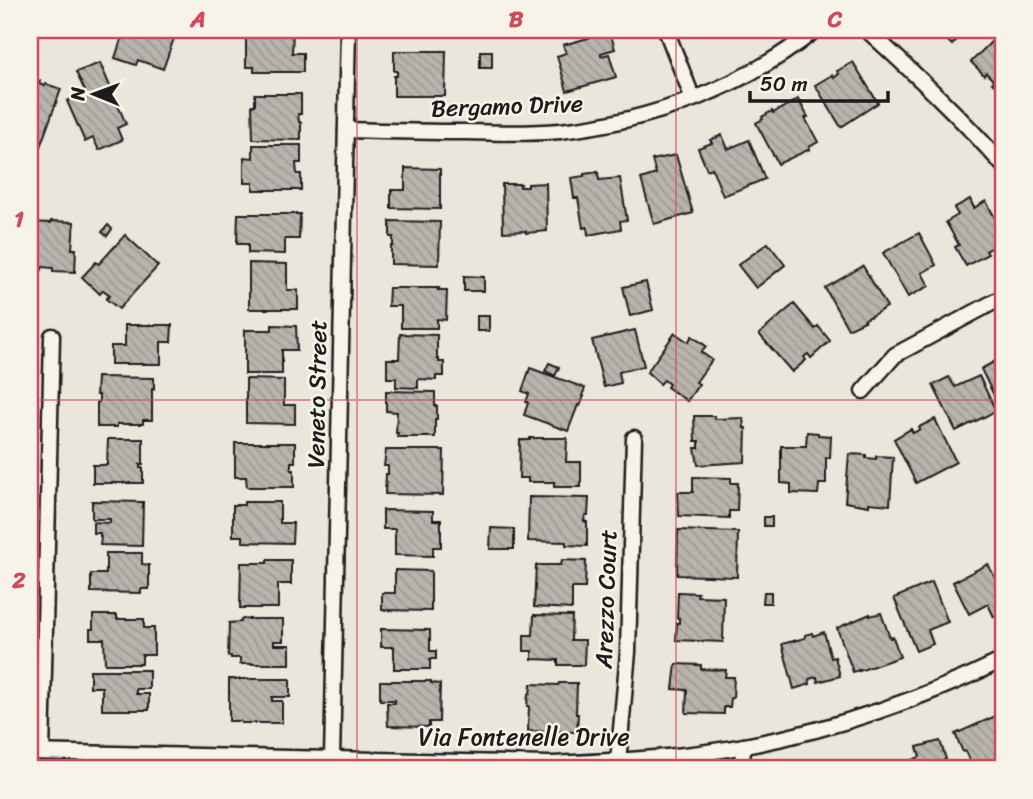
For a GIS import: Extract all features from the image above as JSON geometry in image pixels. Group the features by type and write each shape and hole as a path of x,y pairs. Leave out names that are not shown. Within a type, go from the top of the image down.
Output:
{"street":[{"name":"Veneto Street","path":"332,759 348,30"},
{"path":"666,30 693,99"},
{"name":"Bergamo Drive","path":"346,130 515,133 604,125 650,114 693,99 770,61 815,30"},
{"path":"867,30 930,88 1003,165"},
{"path":"863,391 895,355 1003,297"},
{"path":"36,752 51,336"},
{"name":"Arezzo Court","path":"618,762 628,652 634,438"},
{"name":"Via Fontenelle Drive","path":"36,752 332,759 461,766 618,762 743,746 851,720 903,703 1003,660"},
{"path":"742,769 743,746"}],"building":[{"path":"129,30 177,30 163,69 138,60 136,65 115,58 123,34 127,35"},
{"path":"246,30 293,30 292,53 303,53 303,72 254,72 254,67 246,67"},
{"path":"396,30 443,30 443,34 396,34"},
{"path":"966,30 952,45 938,32"},
{"path":"1003,30 1002,92 986,73 984,75 971,62"},
{"path":"610,32 615,49 601,53 601,56 609,54 616,77 567,91 557,56 566,53 563,45"},
{"path":"394,51 446,51 445,96 394,96 394,76 397,76 397,71 394,71"},
{"path":"480,51 492,51 492,68 480,68"},
{"path":"853,62 878,103 841,127 815,85 832,75 834,78 839,74 837,71"},
{"path":"100,63 126,124 117,128 122,140 99,150 93,138 85,142 67,101 86,93 76,72"},
{"path":"30,78 40,81 39,84 61,89 40,147 30,143"},
{"path":"255,94 301,94 301,114 298,114 301,140 253,139 252,105 255,105"},
{"path":"798,99 818,142 809,147 810,149 778,164 756,123 772,111 773,113"},
{"path":"722,135 728,149 749,140 765,179 723,196 712,168 707,170 698,148 712,143 710,140"},
{"path":"253,145 301,145 301,163 296,163 297,174 301,174 301,190 253,190 253,183 244,183 244,157 253,158"},
{"path":"676,155 693,213 654,224 641,179 656,174 652,160"},
{"path":"405,168 440,169 440,209 391,208 391,190 405,190"},
{"path":"598,172 599,180 620,178 627,220 620,221 621,229 588,235 587,227 583,228 578,198 574,198 571,178"},
{"path":"546,183 547,231 503,232 502,184 521,184 520,187 528,187 528,184"},
{"path":"970,199 974,208 986,201 1003,233 1003,245 994,250 992,247 986,251 988,254 966,266 955,247 959,245 946,222 958,215 954,208"},
{"path":"238,214 300,214 299,239 285,239 285,254 248,253 248,244 237,244"},
{"path":"390,221 440,222 439,265 391,264 393,237 390,237"},
{"path":"30,222 74,222 72,249 76,249 75,272 53,271 53,268 42,267 42,270 30,269"},
{"path":"108,225 112,229 107,236 102,232"},
{"path":"919,233 936,265 922,273 929,286 908,297 883,253"},
{"path":"125,235 158,266 119,309 106,299 110,295 103,290 100,294 82,277 96,262 99,264"},
{"path":"768,243 785,265 756,288 738,265"},
{"path":"249,263 287,264 287,290 298,290 298,309 249,309"},
{"path":"863,266 887,307 848,329 825,288"},
{"path":"464,276 484,277 484,291 464,291"},
{"path":"646,282 653,310 630,316 623,287"},
{"path":"389,288 447,290 446,320 437,319 437,328 401,328 401,306 388,306"},
{"path":"794,304 815,329 818,326 830,341 811,358 808,354 804,357 806,360 792,372 759,334"},
{"path":"477,316 489,316 489,331 477,331"},
{"path":"125,325 172,325 171,342 161,342 161,364 111,364 111,346 125,346"},
{"path":"272,325 296,326 297,350 282,350 282,374 245,374 245,330 272,330"},
{"path":"635,330 644,366 619,372 621,383 604,387 592,340"},
{"path":"675,333 688,342 692,336 706,346 701,352 712,360 696,382 699,384 687,401 667,387 669,384 664,380 660,384 647,372"},
{"path":"400,334 437,335 437,359 444,362 444,376 436,376 436,380 418,379 418,388 396,387 396,378 387,378 387,359 399,359"},
{"path":"1001,358 1003,404 999,406 981,369"},
{"path":"549,363 559,367 555,376 545,371"},
{"path":"530,368 585,388 568,431 524,415 529,394 522,391"},
{"path":"979,376 996,411 956,431 933,385 949,377 955,387"},
{"path":"97,377 154,378 152,420 143,420 143,424 97,427"},
{"path":"246,379 284,380 284,405 295,405 295,424 246,423"},
{"path":"386,391 435,392 435,437 397,437 397,412 386,411"},
{"path":"694,416 714,416 715,419 743,418 746,428 745,462 698,465 695,448 699,448 699,441 695,441"},
{"path":"935,419 956,462 916,483 894,439 911,429 913,433"},
{"path":"807,432 831,436 830,458 826,458 826,484 819,484 818,494 791,493 791,484 781,483 781,446 806,446"},
{"path":"567,438 566,462 581,462 581,487 554,487 554,482 528,482 528,478 519,478 520,440"},
{"path":"108,439 143,439 143,464 140,464 140,468 143,468 143,483 93,483 93,465 107,465"},
{"path":"235,443 295,443 295,462 291,462 294,487 247,487 246,477 235,477"},
{"path":"386,450 444,450 443,495 385,494 388,474 388,466 384,466"},
{"path":"849,454 866,455 866,458 876,459 876,456 893,457 890,505 869,503 869,506 845,502"},
{"path":"693,477 731,478 731,483 738,483 737,511 729,511 729,518 679,516 678,492 693,492"},
{"path":"529,497 589,498 588,515 585,515 584,521 587,522 587,546 566,545 566,542 528,541"},
{"path":"92,501 143,502 142,546 100,545 101,536 100,533 93,533 93,522 110,523 110,519 92,519"},
{"path":"244,502 280,502 280,523 293,523 292,543 243,542 243,536 233,536 233,505 244,505"},
{"path":"383,510 433,511 433,520 441,520 441,547 433,547 433,556 395,555 395,529 383,529"},
{"path":"764,517 772,517 772,526 764,526"},
{"path":"491,528 514,529 514,549 490,549"},
{"path":"678,530 738,532 737,577 677,575"},
{"path":"106,553 142,553 142,564 149,565 149,589 141,589 141,593 91,592 91,574 106,574"},
{"path":"267,560 291,560 291,584 278,584 278,608 240,608 241,563 267,563"},
{"path":"562,560 586,561 585,588 572,588 572,609 534,607 536,565 561,565"},
{"path":"988,564 1003,594 1003,612 994,617 988,604 969,614 953,582"},
{"path":"395,570 431,571 431,611 382,610 382,593 395,593"},
{"path":"932,582 948,622 928,630 933,644 916,651 894,598"},
{"path":"678,592 724,597 723,642 676,640 679,623"},
{"path":"764,592 771,592 771,603 763,603"},
{"path":"881,613 900,657 853,672 837,628 870,614"},
{"path":"93,615 117,615 117,619 144,619 144,628 154,628 154,655 142,655 142,664 105,664 104,639 90,639"},
{"path":"534,615 572,616 571,640 585,640 584,665 558,665 558,660 532,659 532,651 524,651 524,635 533,635"},
{"path":"241,619 283,619 283,641 274,641 274,645 290,645 290,664 240,664 240,658 228,656 229,623 241,622"},
{"path":"381,629 430,630 430,651 436,651 436,659 430,659 430,669 394,669 394,647 381,647"},
{"path":"824,632 831,658 835,657 840,676 818,682 817,677 809,679 810,684 794,689 782,644 805,638 805,635 812,633 813,636"},
{"path":"676,664 726,670 725,677 734,677 733,698 730,707 724,707 724,714 686,713 687,690 673,689"},
{"path":"90,670 149,670 149,689 136,689 136,694 149,694 149,710 102,710 102,687 90,687"},
{"path":"229,679 290,679 290,697 272,697 272,701 282,701 282,723 229,721"},
{"path":"380,681 431,681 440,684 439,722 429,722 429,727 388,726 387,703 395,703 395,700 380,700"},
{"path":"577,683 577,732 528,731 527,706 531,684"},
{"path":"1000,714 1003,722 1003,769 974,769 955,734"},
{"path":"940,741 948,769 900,769 898,765 920,757 917,747"}]}
